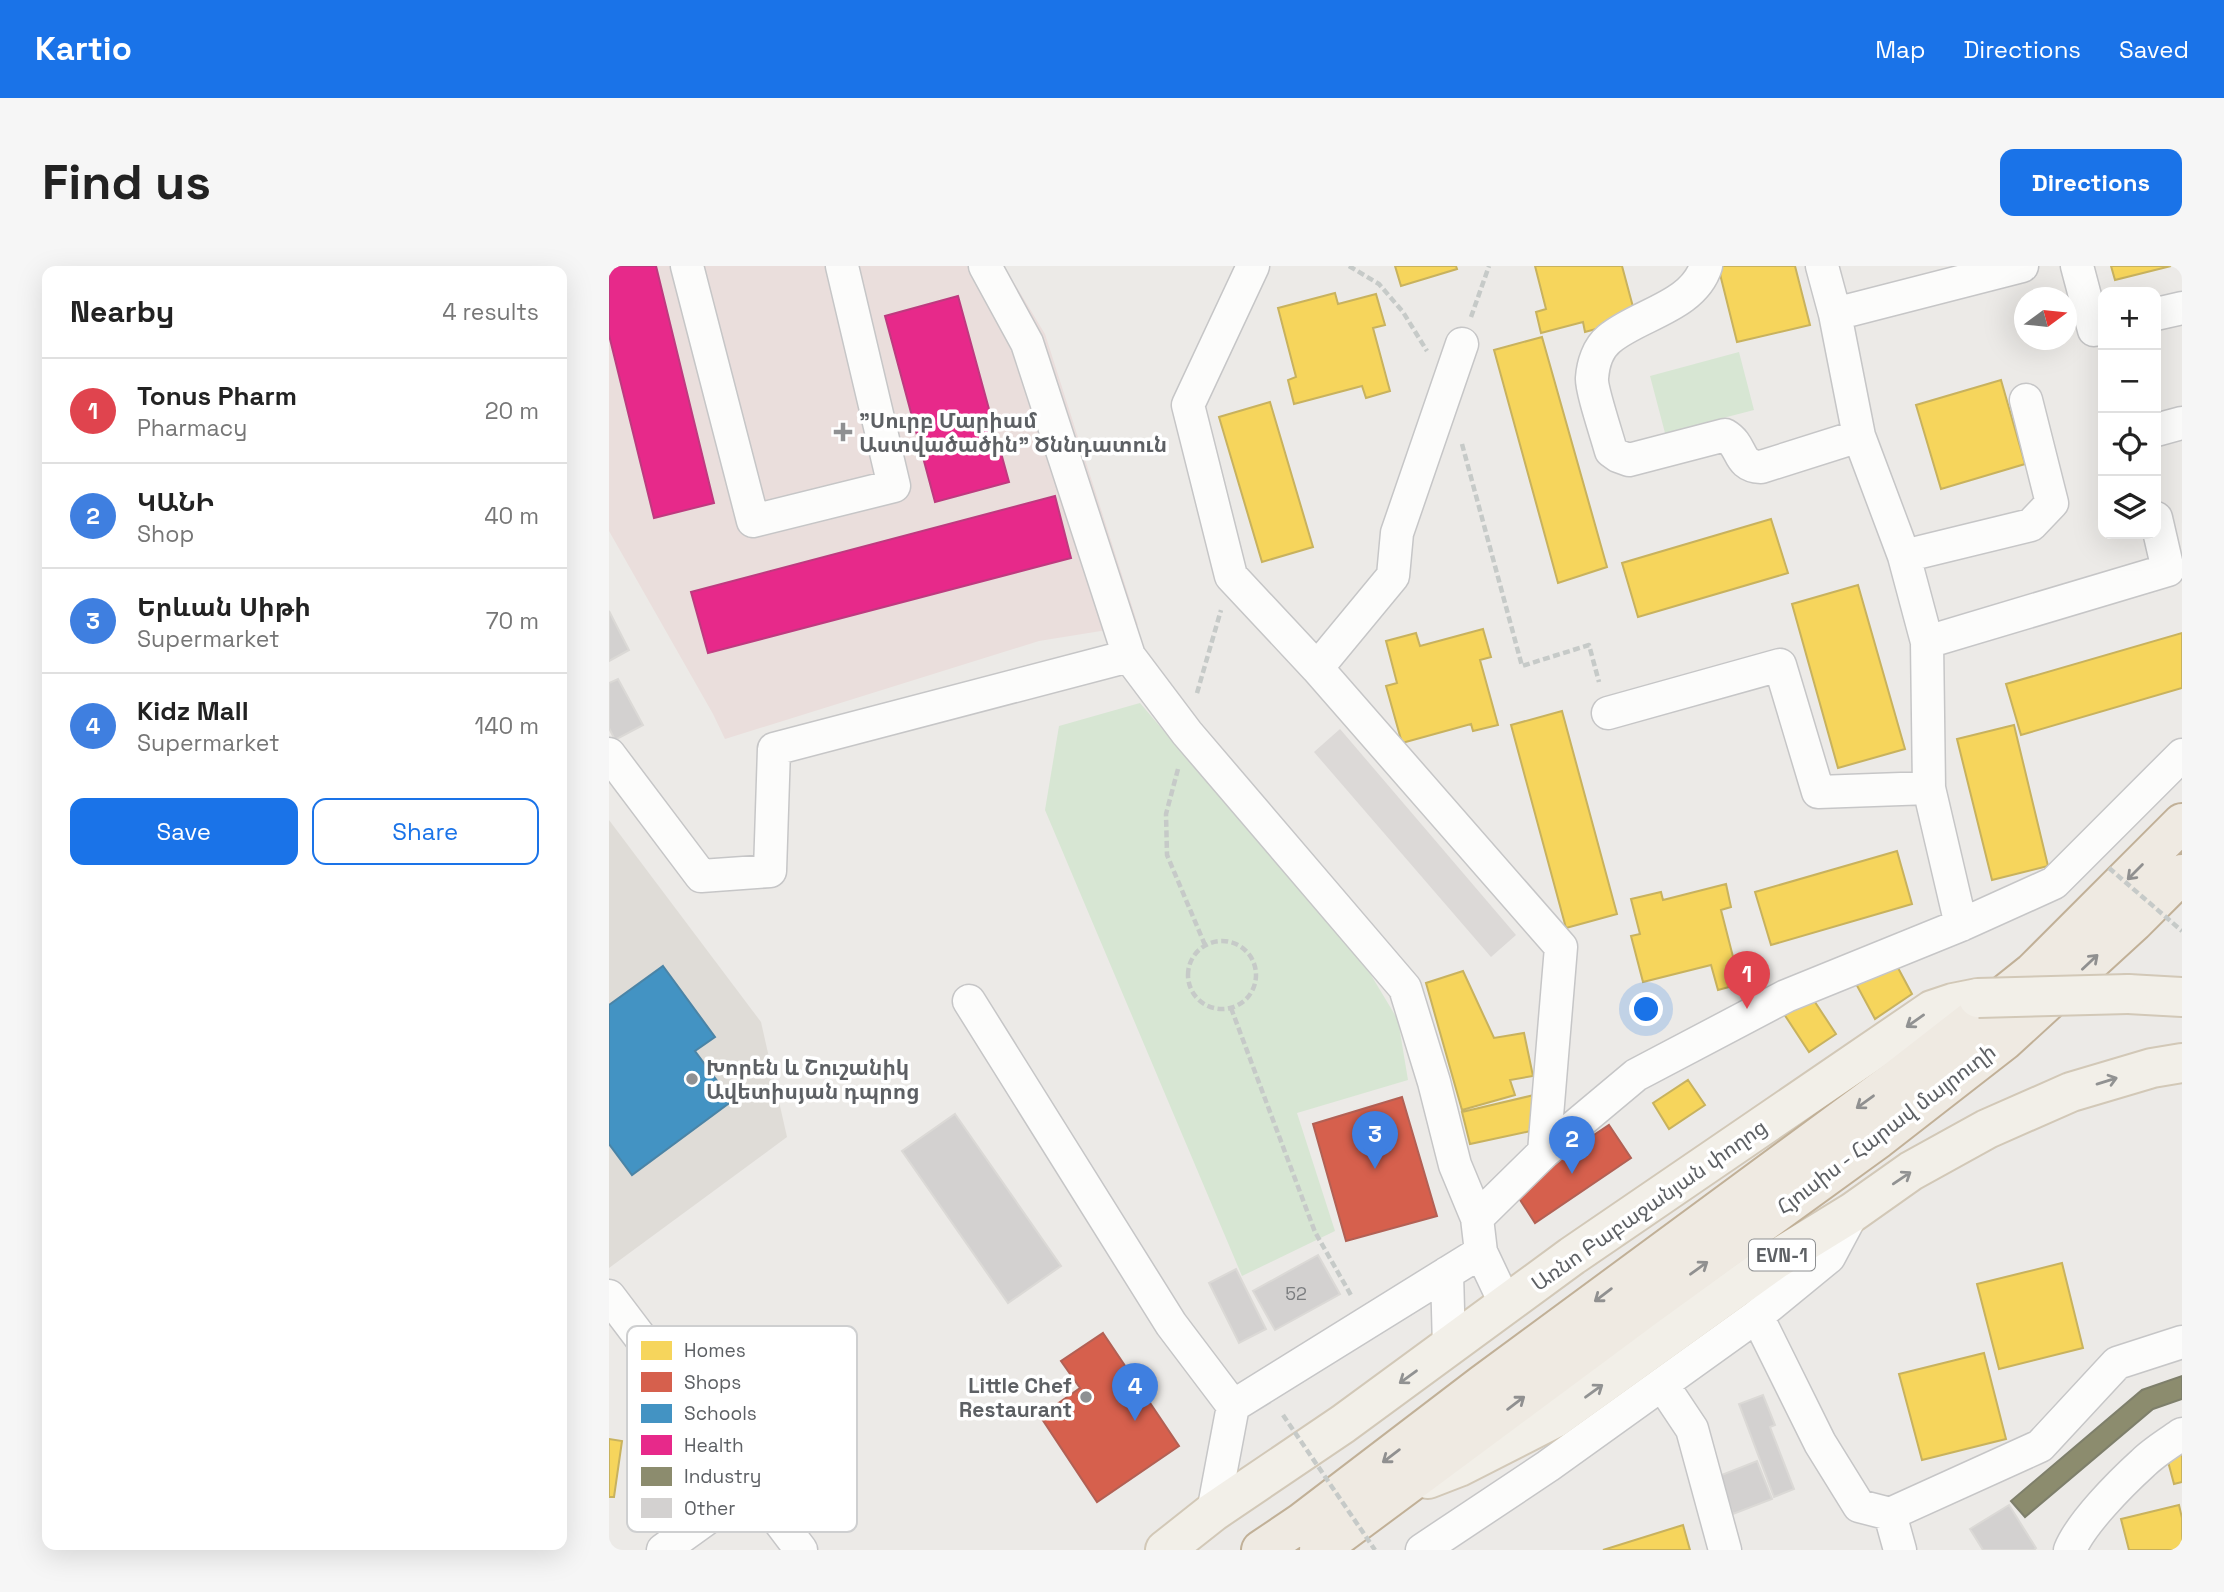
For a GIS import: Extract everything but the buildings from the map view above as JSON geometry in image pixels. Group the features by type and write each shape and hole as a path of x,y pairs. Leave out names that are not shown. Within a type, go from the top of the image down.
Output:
{"highway":[{"name":"Հյուսիս - Հարավ մայրուղի","path":"1978,1007 2033,972 2182,823"},
{"name":"Հյուսիս - Հարավ մայրուղի","path":"1403,1489 1634,1315 1878,1139 2004,1041 2134,922 2182,874"},
{"name":"Առնո Բաբաջանյան փողոց","path":"1261,1550 1301,1523 1483,1384 1897,1079 1978,1007"},
{"name":"EVN-1","path":"1319,1550 1403,1489"}],"main road":[{"name":"Առնո Բաբաջանյան փողոց","path":"1165,1550 1213,1512 1343,1424 1572,1256 1932,1010 2128,994 2182,997"},
{"name":"EVN-1","path":"1403,1489 1459,1467 1555,1418 1775,1260 1853,1212 1910,1171 1987,1129 2071,1092 2152,1068 2182,1063"}],"lane":[{"path":"687,266 753,521 894,486 842,266"},
{"path":"985,266 1027,343 1129,656 1187,733 1405,988 1434,1082 1455,1165 1477,1218 1481,1252 1506,1305"},
{"path":"1253,266 1188,405 1231,576 1317,668 1560,947 1544,1152"},
{"path":"1706,266 1697,285 1608,340 1598,353 1591,380 1611,451 1629,460 1725,435 1734,440 1745,463 1750,467 1761,467 1859,436"},
{"path":"1822,266 1835,314 1859,436 1904,556 1927,642 1929,788 1961,925"},
{"path":"1835,314 2022,266"},
{"path":"2077,266 2094,330 2098,329"},
{"path":"2161,313 2182,308"},
{"path":"1317,668 1393,576 1397,533 1462,344"},
{"path":"1904,556 2031,525 2052,503 2026,400"},
{"path":"2161,429 2182,423"},
{"path":"1927,642 2168,570 2161,539"},
{"path":"609,754 701,876 770,871 774,749 1129,656"},
{"path":"1608,713 1780,665 1818,792 1929,788"},
{"path":"1477,1218 1544,1152 1636,1074 1786,996 1961,925 2054,883 2182,755"},
{"path":"969,1001 1171,1324 1233,1406"},
{"path":"1422,1550 1548,1466 1757,1316 1829,1257 1853,1212"},
{"path":"1213,1512 1233,1406 1481,1252"},
{"path":"1447,1273 1449,1347"},
{"path":"609,1296 619,1327"},
{"path":"1757,1316 1820,1443 1859,1506 1890,1514 2040,1446 2117,1363 2182,1342"},
{"path":"1662,1384 1692,1429 1725,1550"},
{"path":"2070,1550 2088,1521 2144,1461 2182,1434"},
{"path":"1890,1514 1900,1550"},
{"path":"663,1550 688,1532"},
{"path":"787,1532 801,1550"}],"path":[{"path":"1349,266 1379,284 1403,312 1424,345"},
{"path":"1462,344 1489,266"},
{"path":"1461,441 1522,666 1589,645 1608,713"},
{"path":"1205,945 1167,855 1166,814 1207,653 1231,576"},
{"path":"2109,868 2182,931"},
{"path":"1215,941 1237,944 1253,961 1257,972 1255,984 1242,1003 1220,1010 1200,1002 1193,993 1188,983 1190,961 1205,945 1215,941"},
{"path":"1231,1008 1315,1232 1367,1322"},
{"path":"1283,1415 1375,1550"}],"shaded area":[{"name":"\"Սուրբ Մարիամ Աստվածածին\" Ծննդատուն","path":"609,266 1004,266 1045,334 1138,625 1039,641 725,739 609,531"},
{"path":"1340,729 1516,935 1491,957 1314,752"},
{"name":"Խորեն և Շուշանիկ Ավետիսյան դպրոց","path":"609,820 761,1022 787,1137 609,1268"}],"green space":[{"path":"1739,352 1754,410 1665,433 1650,376"},
{"path":"1140,703 1368,970 1398,1020 1408,1080 1297,1113 1335,1231 1242,1276 1045,810 1059,726"}],"place":[{"name":"\"Սուրբ Մարիամ Աստվածածին\" Ծննդատուն","path":"843,432"},
{"name":"Tonus Pharm","path":"1747,1009"},
{"name":"Խորեն և Շուշանիկ Ավետիսյան դպրոց","path":"692,1079"},
{"name":"Երևան Սիթի","path":"1375,1169"},
{"name":"ԿԱՆԻ","path":"1572,1174"},
{"name":"Little Chef Restaurant","path":"1086,1397"},
{"name":"Kidz Mall","path":"1135,1421"}]}
